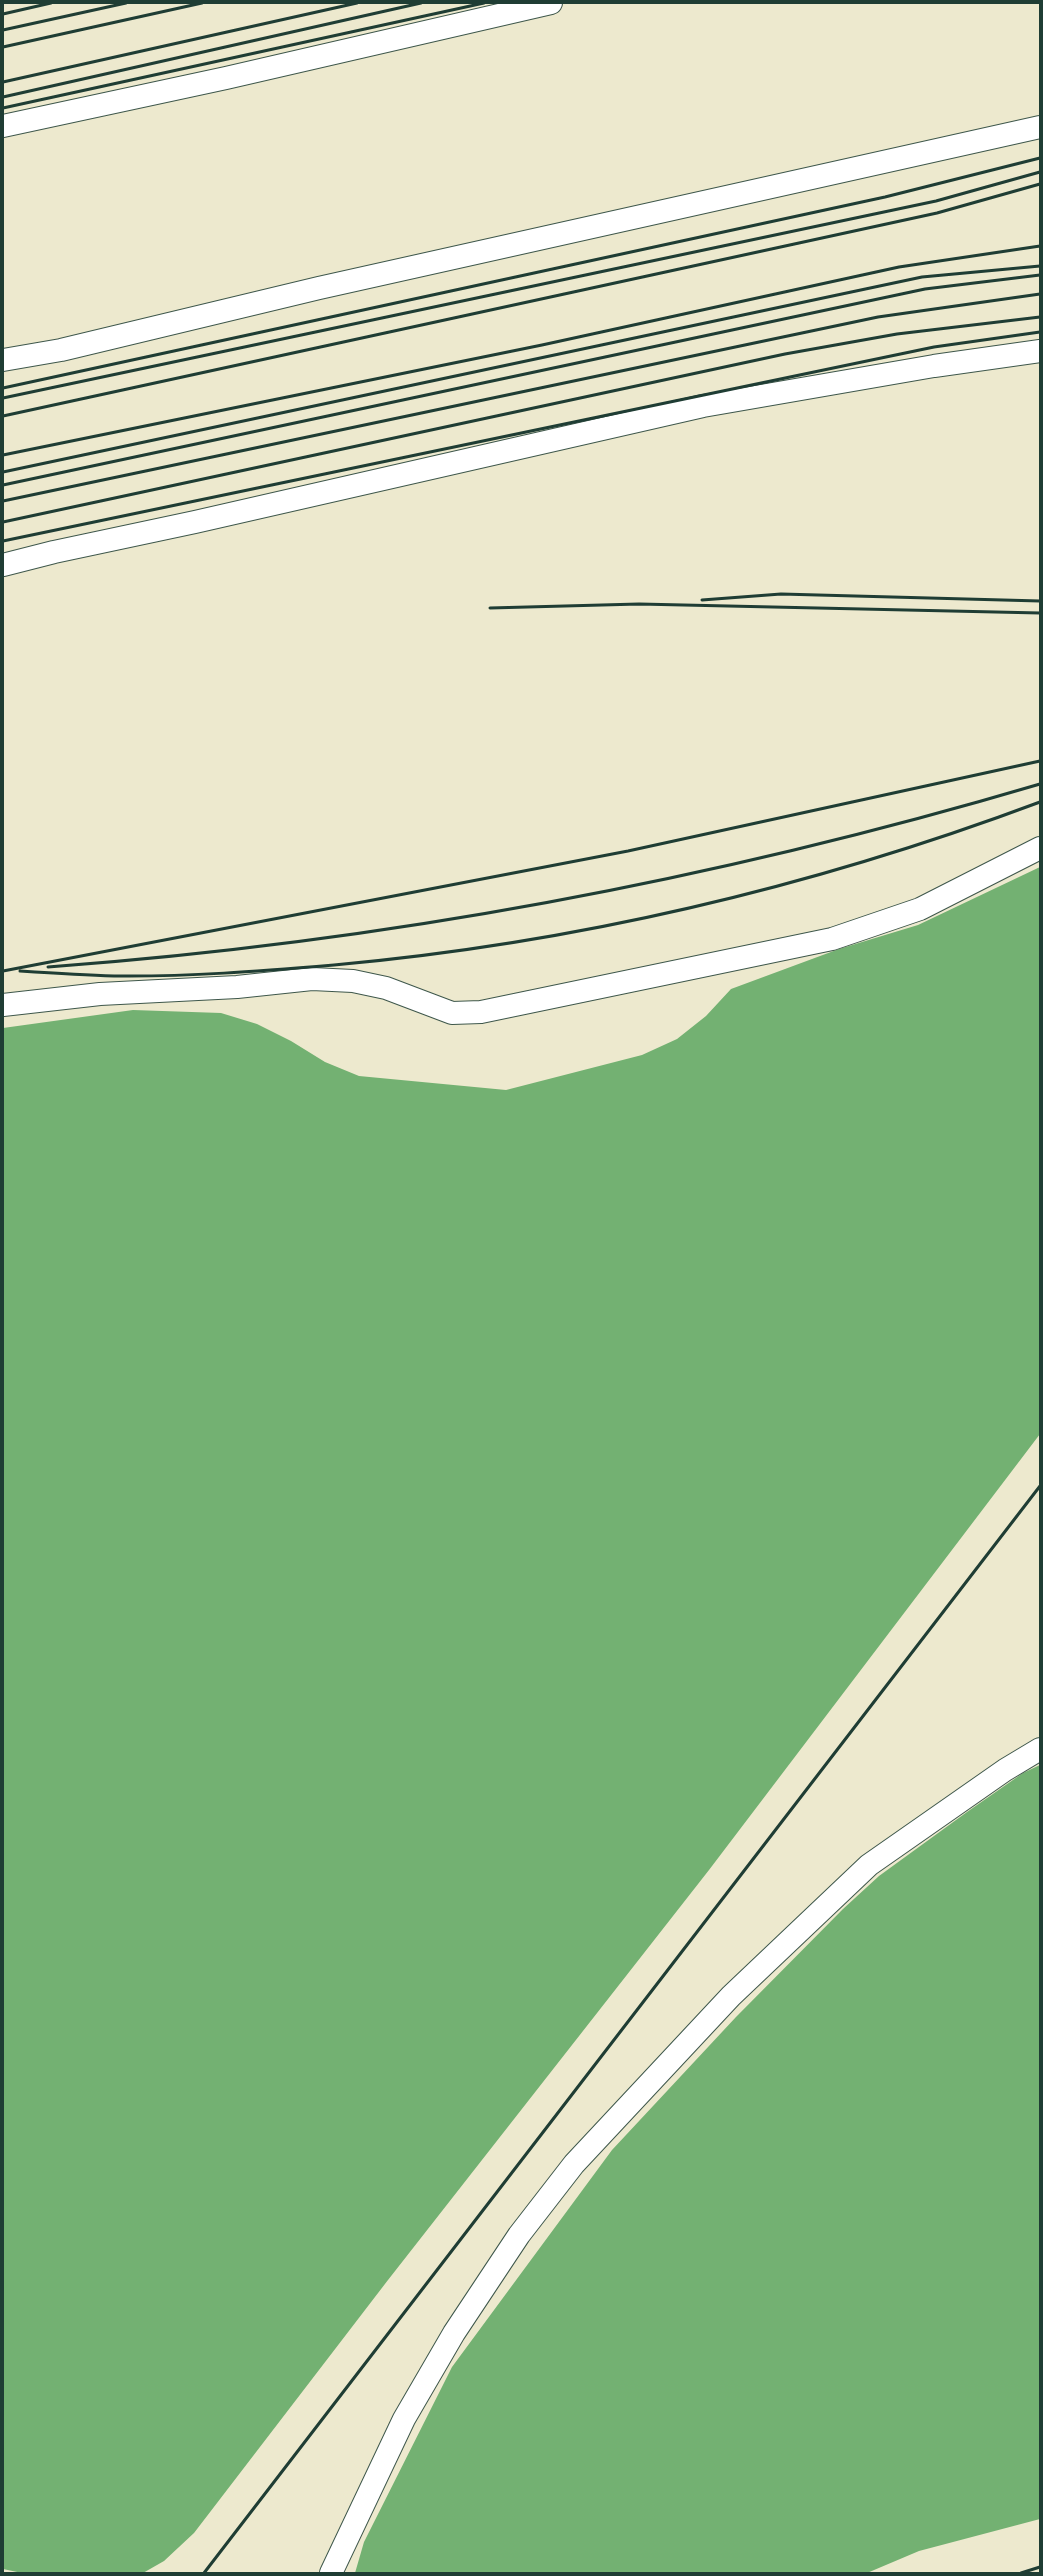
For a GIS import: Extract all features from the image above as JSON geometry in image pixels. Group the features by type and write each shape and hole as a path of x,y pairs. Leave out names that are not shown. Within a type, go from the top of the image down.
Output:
{"lane":[{"path":"3,126 226,78 550,3"},
{"path":"3,360 62,350 319,288 1040,127"},
{"path":"3,565 54,552 195,522 703,406 934,366 1040,351"},
{"path":"3,1005 100,994 237,987 312,979 353,981 386,988 452,1013 481,1012 832,939 920,909 1040,848"},
{"path":"331,2573 353,2530 404,2419 454,2333 520,2234 574,2164 731,1996 869,1865 1005,1770 1040,1749"},
{"path":"341,2573 353,2530"}],"green space":[{"path":"1040,867 1040,1434 709,1870 388,2280 194,2533 164,2561 143,2573 22,2573 3,2569 3,1028 133,1010 221,1013 257,1024 291,1041 325,1062 359,1076 506,1090 642,1055 677,1039 706,1016 731,989 839,949 918,925"},
{"path":"1040,1765 1040,2519 919,2551 867,2573 355,2573 364,2542 452,2367 612,2150 736,2017 843,1909 879,1876 1023,1773"}],"railway":[{"path":"3,14 51,3"},
{"path":"3,30 126,3"},
{"path":"3,47 202,3"},
{"path":"3,82 357,3"},
{"path":"3,97 421,3"},
{"path":"3,108 484,3"},
{"path":"3,388 885,197 1040,158"},
{"path":"3,398 936,201 1040,172"},
{"path":"3,416 937,213 1040,184"},
{"path":"3,455 542,345 899,267 1040,246"},
{"path":"3,472 922,277 1040,266"},
{"path":"3,485 925,289 1040,275"},
{"path":"3,501 878,317 1040,294"},
{"path":"3,522 785,354 897,334 1040,317"},
{"path":"3,541 934,347 1040,332"},
{"path":"702,600 781,594 1040,601"},
{"path":"490,608 639,604 1040,613"},
{"path":"3,971 628,851 1040,761"},
{"path":"48,967 174,956 300,941 425,923 549,902 796,850 1040,784"},
{"path":"20,971 114,976 169,976 224,973 334,965 425,955 514,942 604,926 693,907 781,885 954,833 1040,802"},
{"path":"204,2573 1040,1486"},
{"path":"1021,2573 1040,2567"}]}
